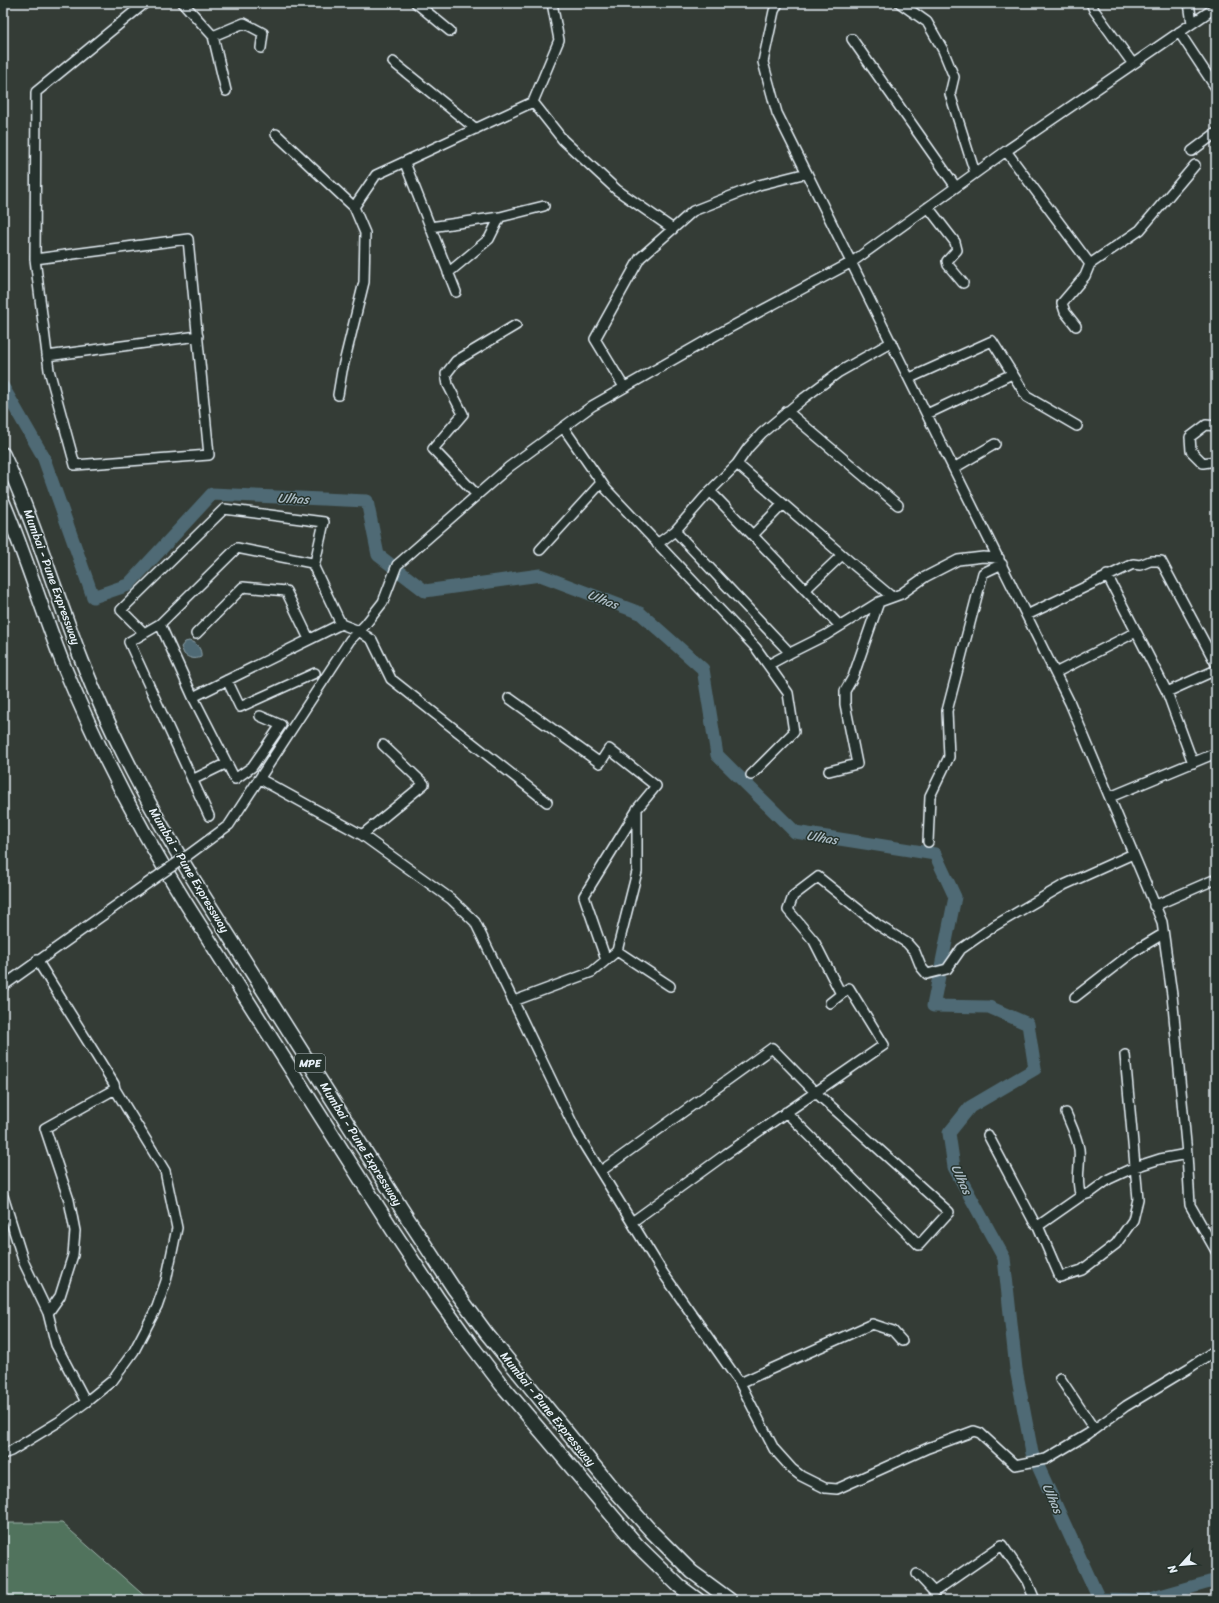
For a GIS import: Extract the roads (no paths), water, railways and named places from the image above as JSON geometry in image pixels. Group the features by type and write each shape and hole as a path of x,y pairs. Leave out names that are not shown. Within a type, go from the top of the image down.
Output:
{"highway":[{"name":"Mumbai - Pune Expressway","path":"3,454 26,508 82,661 114,733 171,845 408,1219 454,1289 487,1334 550,1413 652,1532 692,1572 730,1600"},
{"name":"Mumbai - Pune Expressway","path":"3,502 65,668 96,741 155,854 200,926 392,1229 439,1300 472,1346 506,1390 638,1546 679,1586 698,1600"}],"street":[{"path":"35,259 188,239 209,455 75,466 49,370 47,356 35,259 36,92 145,3"},
{"path":"183,3 213,36 226,91"},
{"path":"416,3 450,31"},
{"path":"354,207 376,175 533,102 559,40 552,3"},
{"path":"778,3 774,11 763,62 777,113 928,414 1070,703 1162,922 1172,995 1187,1154 1190,1205 1216,1251"},
{"path":"900,3 927,22 943,50 954,77 950,94 975,173"},
{"path":"1091,3 1094,10 1133,64"},
{"path":"1189,3 1192,23"},
{"path":"4,981 188,856 229,825 350,640 359,632 383,602 397,565 508,467 592,406 718,334 852,262 1006,151 1216,7"},
{"path":"213,36 244,22 263,32 260,48"},
{"path":"1179,32 1216,88"},
{"path":"852,39 956,187"},
{"path":"393,62 476,129"},
{"path":"533,102 563,140 617,190 673,229"},
{"path":"1192,151 1216,133"},
{"path":"276,134 354,207 365,233 364,282 342,371 338,395"},
{"path":"1006,151 1090,264"},
{"path":"404,163 456,292"},
{"path":"1076,326 1065,312 1062,303 1084,276 1090,264 1140,230 1196,165"},
{"path":"624,388 595,339 640,258 693,211 759,185 807,173"},
{"path":"430,227 500,217 544,206"},
{"path":"928,207 955,242 957,250 947,261 948,265 963,283"},
{"path":"448,273 489,239 500,217"},
{"path":"477,495 433,449 463,414 448,385 446,374 456,361 516,325"},
{"path":"47,356 198,336"},
{"path":"910,378 992,341 1027,398 1076,426"},
{"path":"657,544 675,531 710,491 738,464 748,448 762,432 839,372 892,342"},
{"path":"928,414 1012,374"},
{"path":"787,411 898,505"},
{"path":"1216,426 1206,425 1190,437 1191,451 1203,463 1216,461"},
{"path":"563,427 601,483 756,648 788,692 794,732 751,775"},
{"path":"954,468 995,444"},
{"path":"738,464 892,597"},
{"path":"540,550 601,483"},
{"path":"710,491 840,626"},
{"path":"752,535 783,504"},
{"path":"144,633 121,610 224,509 324,522 314,567"},
{"path":"675,531 790,653"},
{"path":"209,816 129,642 160,624 237,548 312,563 341,624 372,640 391,679 547,802"},
{"path":"805,590 842,555"},
{"path":"768,665 826,635 879,602 901,594 925,577 958,560 983,557 1000,561"},
{"path":"928,842 930,796 949,756 948,710 977,596 983,573 1000,561"},
{"path":"1027,615 1107,575 1133,564 1140,565 1150,561 1161,561 1216,664"},
{"path":"1107,575 1167,692 1193,762"},
{"path":"196,634 243,587 286,591 309,639"},
{"path":"829,771 857,764 845,704 845,691 853,677 879,602"},
{"path":"160,624 193,697 235,779 252,767 281,725 260,716"},
{"path":"193,697 341,624"},
{"path":"1055,673 1136,632"},
{"path":"1167,692 1216,670"},
{"path":"227,680 240,708 315,673"},
{"path":"509,698 600,763 609,749 656,786 637,809 584,896 606,960"},
{"path":"362,835 424,784 383,745"},
{"path":"1110,797 1216,753"},
{"path":"192,780 227,763"},
{"path":"260,779 362,835 451,899 475,922 578,1135 663,1272 740,1383 774,1449 792,1469 801,1476 825,1488 837,1489 928,1448 974,1431 980,1433 1015,1464 1046,1459 1094,1429 1126,1406 1216,1350"},
{"path":"514,1001 592,972 617,951 637,872 637,809"},
{"path":"841,994 814,941 788,910 793,896 818,877 878,925 907,943 915,952 921,967 927,974 948,969 961,949 994,926 1064,885 1133,854"},
{"path":"1154,906 1216,879"},
{"path":"1075,997 1133,952 1163,934"},
{"path":"617,951 670,986"},
{"path":"3,1454 11,1451 60,1421 113,1380 134,1351 157,1307 166,1281 177,1228 165,1171 115,1089 114,1084 37,960"},
{"path":"632,1222 726,1154 884,1045 849,988 830,1003"},
{"path":"601,1171 772,1048 815,1092 949,1212 919,1245 786,1112"},
{"path":"988,1135 1034,1222 1038,1226 1060,1277 1082,1270 1116,1244 1133,1220 1138,1199 1125,1055"},
{"path":"48,1313 60,1296 73,1255 74,1231 69,1200 45,1128 115,1089"},
{"path":"1066,1113 1076,1135 1079,1150 1078,1189 1081,1196"},
{"path":"1038,1226 1081,1196 1090,1193 1109,1180 1135,1167 1160,1159 1187,1154"},
{"path":"3,1196 24,1263 48,1313 56,1345 86,1402"},
{"path":"740,1383 872,1324 893,1331 902,1341"},
{"path":"1060,1378 1094,1429"},
{"path":"917,1574 934,1592 1002,1545 1027,1581 1035,1600"}],"water":[{"path":"189,641 194,643 201,651 201,657 192,658 184,654 181,647 185,642"}],"waterway":[{"name":"Ulhas","path":"3,387 43,456 93,597 128,585 212,494 367,501 378,555 425,591 540,575 640,613 703,669 717,755 795,832 935,854 955,897 933,1006 989,1007 1028,1024 1035,1069 970,1107 949,1133 954,1167 1004,1258 1016,1369 1032,1453 1099,1599 1146,1600 1216,1581"}]}
